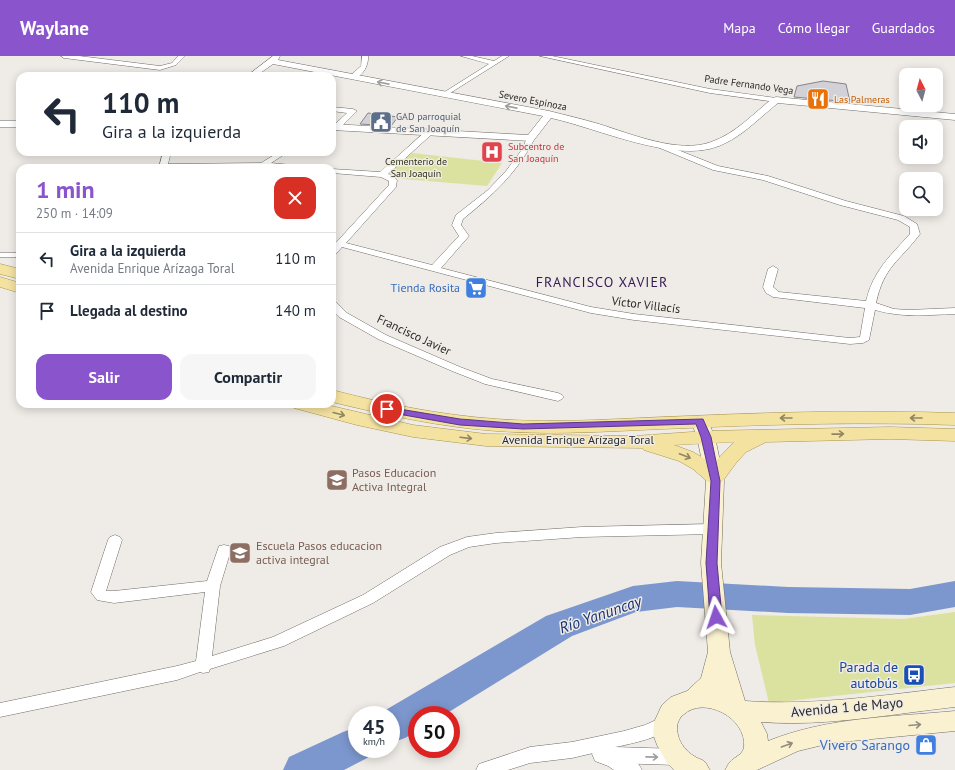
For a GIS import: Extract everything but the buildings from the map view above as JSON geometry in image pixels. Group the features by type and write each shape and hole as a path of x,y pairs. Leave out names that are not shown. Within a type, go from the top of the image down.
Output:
{"main road":[{"path":"0,269 16,273"},
{"path":"0,282 16,287"},
{"name":"Avenida Enrique Arízaga Toral","path":"336,397 424,417 475,424 523,427 567,426 703,429 768,436 890,433 955,434"},
{"name":"Avenida Enrique Arízaga Toral","path":"316,408 412,431 486,440 634,442 774,418 955,419"},
{"path":"703,429 715,477 711,563 719,648 736,709"},
{"path":"715,477 737,449 753,440 768,436"},
{"path":"634,442 668,450 692,459 705,467 715,477"},
{"path":"694,698 708,687 715,675 719,648"},
{"name":"Avenida 1 de Mayo","path":"736,709 761,712 803,713 955,697"},
{"path":"684,764 669,746 665,734 665,723 668,714 675,706 694,698 714,699 736,709 747,719 754,729 757,740 756,751 745,765"},
{"name":"Avenida 1 de Mayo","path":"745,765 785,745 813,736 955,721"}],"street":[{"path":"64,56 160,68 174,64 182,56"},
{"path":"256,72 279,56"},
{"path":"352,77 363,69 366,60 365,56"},
{"path":"464,56 495,63"},
{"path":"445,94 506,56"},
{"name":"Padre Fernando Vega","path":"543,56 710,91 776,100 955,117"},
{"name":"Severo Espinoza","path":"270,61 326,72"},
{"name":"Severo Espinoza","path":"336,74 549,114 658,144 687,148 705,147 718,144 726,140 776,100"},
{"path":"338,102 351,106 353,111"},
{"path":"336,109 353,111"},
{"path":"336,125 353,111"},
{"path":"434,268 464,236 456,226 456,222 459,217 493,190 512,170 537,128 549,114"},
{"path":"0,124 16,124"},
{"path":"336,127 531,138"},
{"path":"382,175 429,133"},
{"path":"658,144 704,164 771,180 843,203 893,215 914,226 915,234 883,271 870,305"},
{"path":"265,164 278,156"},
{"path":"336,171 382,175 393,180 394,185 336,248"},
{"name":"Víctor Villacís","path":"340,244 591,310 641,318 861,342 865,338 870,305"},
{"path":"0,255 16,255"},
{"path":"773,269 768,287 770,291 777,295 870,305 887,311 908,313 955,311"},
{"name":"Francisco Javier","path":"336,308 343,315 382,337 489,382 503,383 558,397"},
{"path":"0,710 178,674 278,642 368,599 445,551 467,542 496,538 582,532 713,529"},
{"path":"115,540 98,592 102,596 114,597 213,586"},
{"path":"203,667 213,586 224,550"},
{"path":"485,770 530,755 572,750 649,731 665,723"},
{"path":"572,750 684,764"},
{"path":"603,754 616,759 631,770"}],"green space":[{"name":"Cementerio de San Joaquín","path":"412,153 502,163 487,186 403,179 397,174 388,172"},
{"path":"955,612 955,683 769,703 755,645 752,615 903,619"}],"waterway":[{"name":"Río Yanuncay","path":"400,721 461,686 559,626 633,599 677,594 788,600 910,602 955,594"},
{"name":"Río Yanuncay","path":"304,770 348,748"}],"place":[{"name":"Las Palmeras","path":"818,99"},
{"name":"GAD parroquial de San Joaquín","path":"381,122"},
{"name":"Subcentro de San Joaquín","path":"492,152"},
{"name":"Tienda Rosita","path":"476,288"},
{"name":"Pasos Educacion Activa Integral","path":"337,480"},
{"name":"Escuela Pasos educacion activa integral","path":"240,553"},
{"name":"Parada de autobús","path":"914,675"},
{"name":"Vivero Sarango","path":"926,745"}],"district":[{"name":"FRANCISCO XAVIER","path":"602,282"}],"route":[{"path":"387,409 431,418 475,424 523,427 700,421 706,437 716,481 711,563 716,617"}]}
